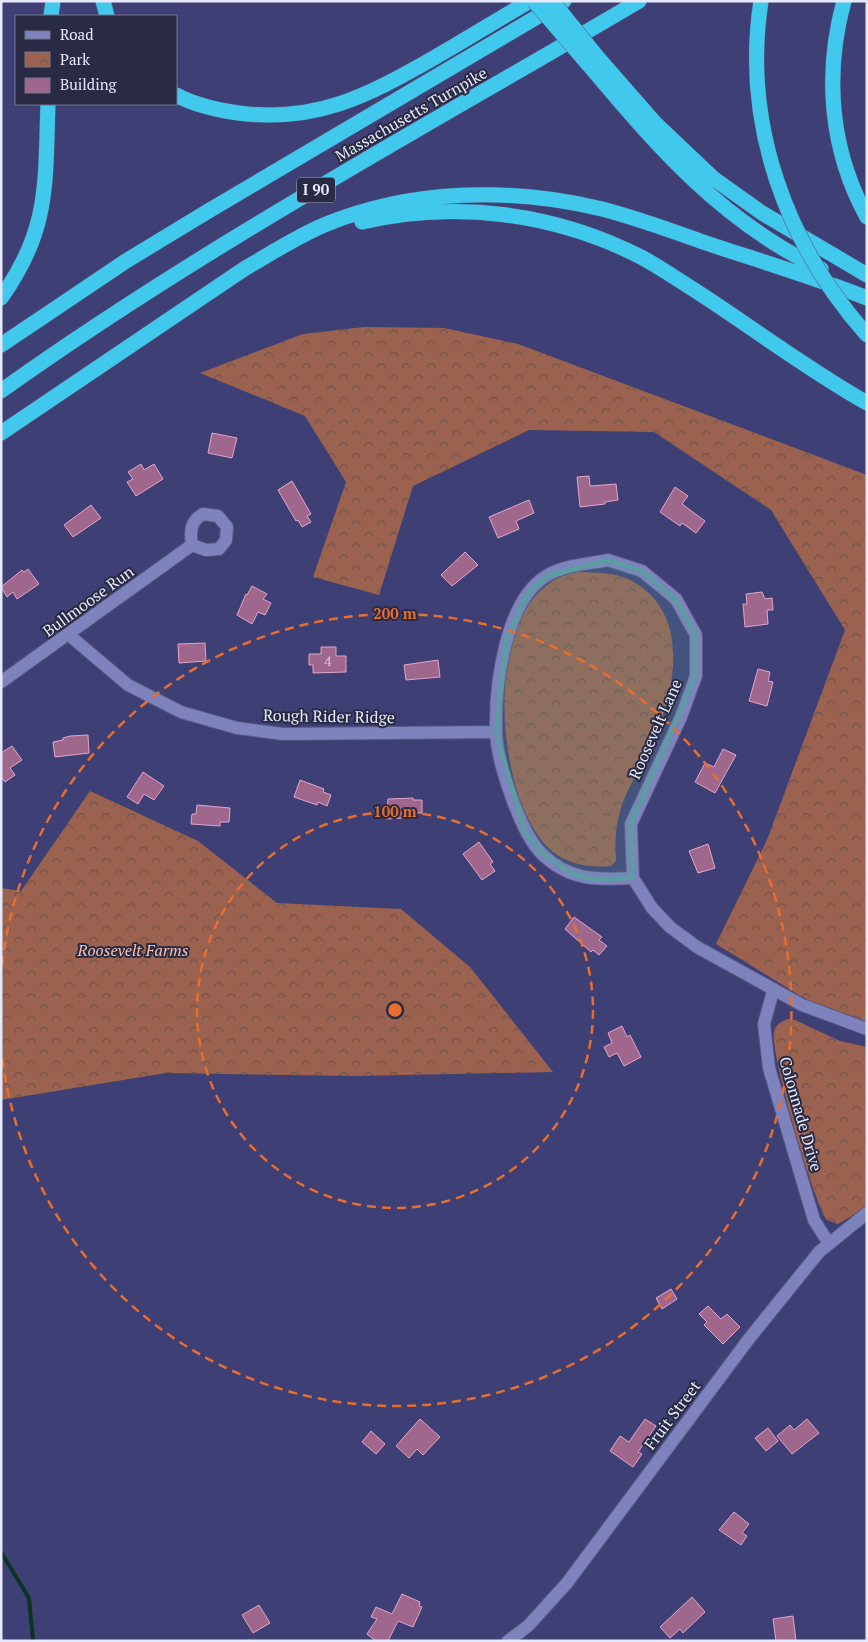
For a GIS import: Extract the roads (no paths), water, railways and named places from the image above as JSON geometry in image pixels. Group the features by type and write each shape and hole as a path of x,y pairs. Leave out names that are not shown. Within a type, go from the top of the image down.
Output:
{"highway":[{"path":"51,15 53,1"},
{"path":"102,1 107,15"},
{"path":"178,96 202,106 248,114 293,114 327,108 365,96 390,83 532,1 667,136 713,178 762,213 867,275"},
{"path":"552,1 593,62 663,151 732,215 783,249 867,290"},
{"name":"Massachusetts Turnpike","path":"1,345 110,272 210,210 564,1"},
{"name":"Massachusetts Turnpike","path":"1,391 76,338 208,254 640,1"},
{"path":"762,1 757,33 757,80 764,135 775,176 791,218 810,258 844,308 867,335"},
{"path":"844,1 834,49 834,113 844,164 867,217"},
{"path":"1,298 24,262 40,222 45,189 48,105"},
{"path":"1,432 268,255 309,232 335,221 410,201 448,196 492,194 544,198 604,210 805,275 867,298"},
{"path":"215,289 314,239 377,219 454,211 523,217 584,233 641,257 867,403"}],"street":[{"name":"Bullmoose Run","path":"1,682 192,545"},
{"name":"Roosevelt Lane","path":"608,560 642,571 676,599 696,635 696,676 681,717 630,824 632,878 593,880 570,873 541,853 524,831 514,805 496,732 498,688 506,639 527,594 546,576 572,566 608,560"},
{"name":"Rough Rider Ridge","path":"69,635 128,685 181,712 237,728 283,734 496,732"},
{"path":"632,878 652,908 670,928 697,947 773,991 802,1005 867,1029"},
{"name":"Colonnade Drive","path":"773,991 764,1024 769,1068 814,1220 828,1242"},
{"name":"Fruit Street","path":"508,1641 528,1626 567,1583 748,1340 828,1242 867,1213"}],"waterway":[{"path":"1,1552 29,1598 33,1641"}],"park label":[{"name":"Roosevelt Farms","path":"133,950"}]}
